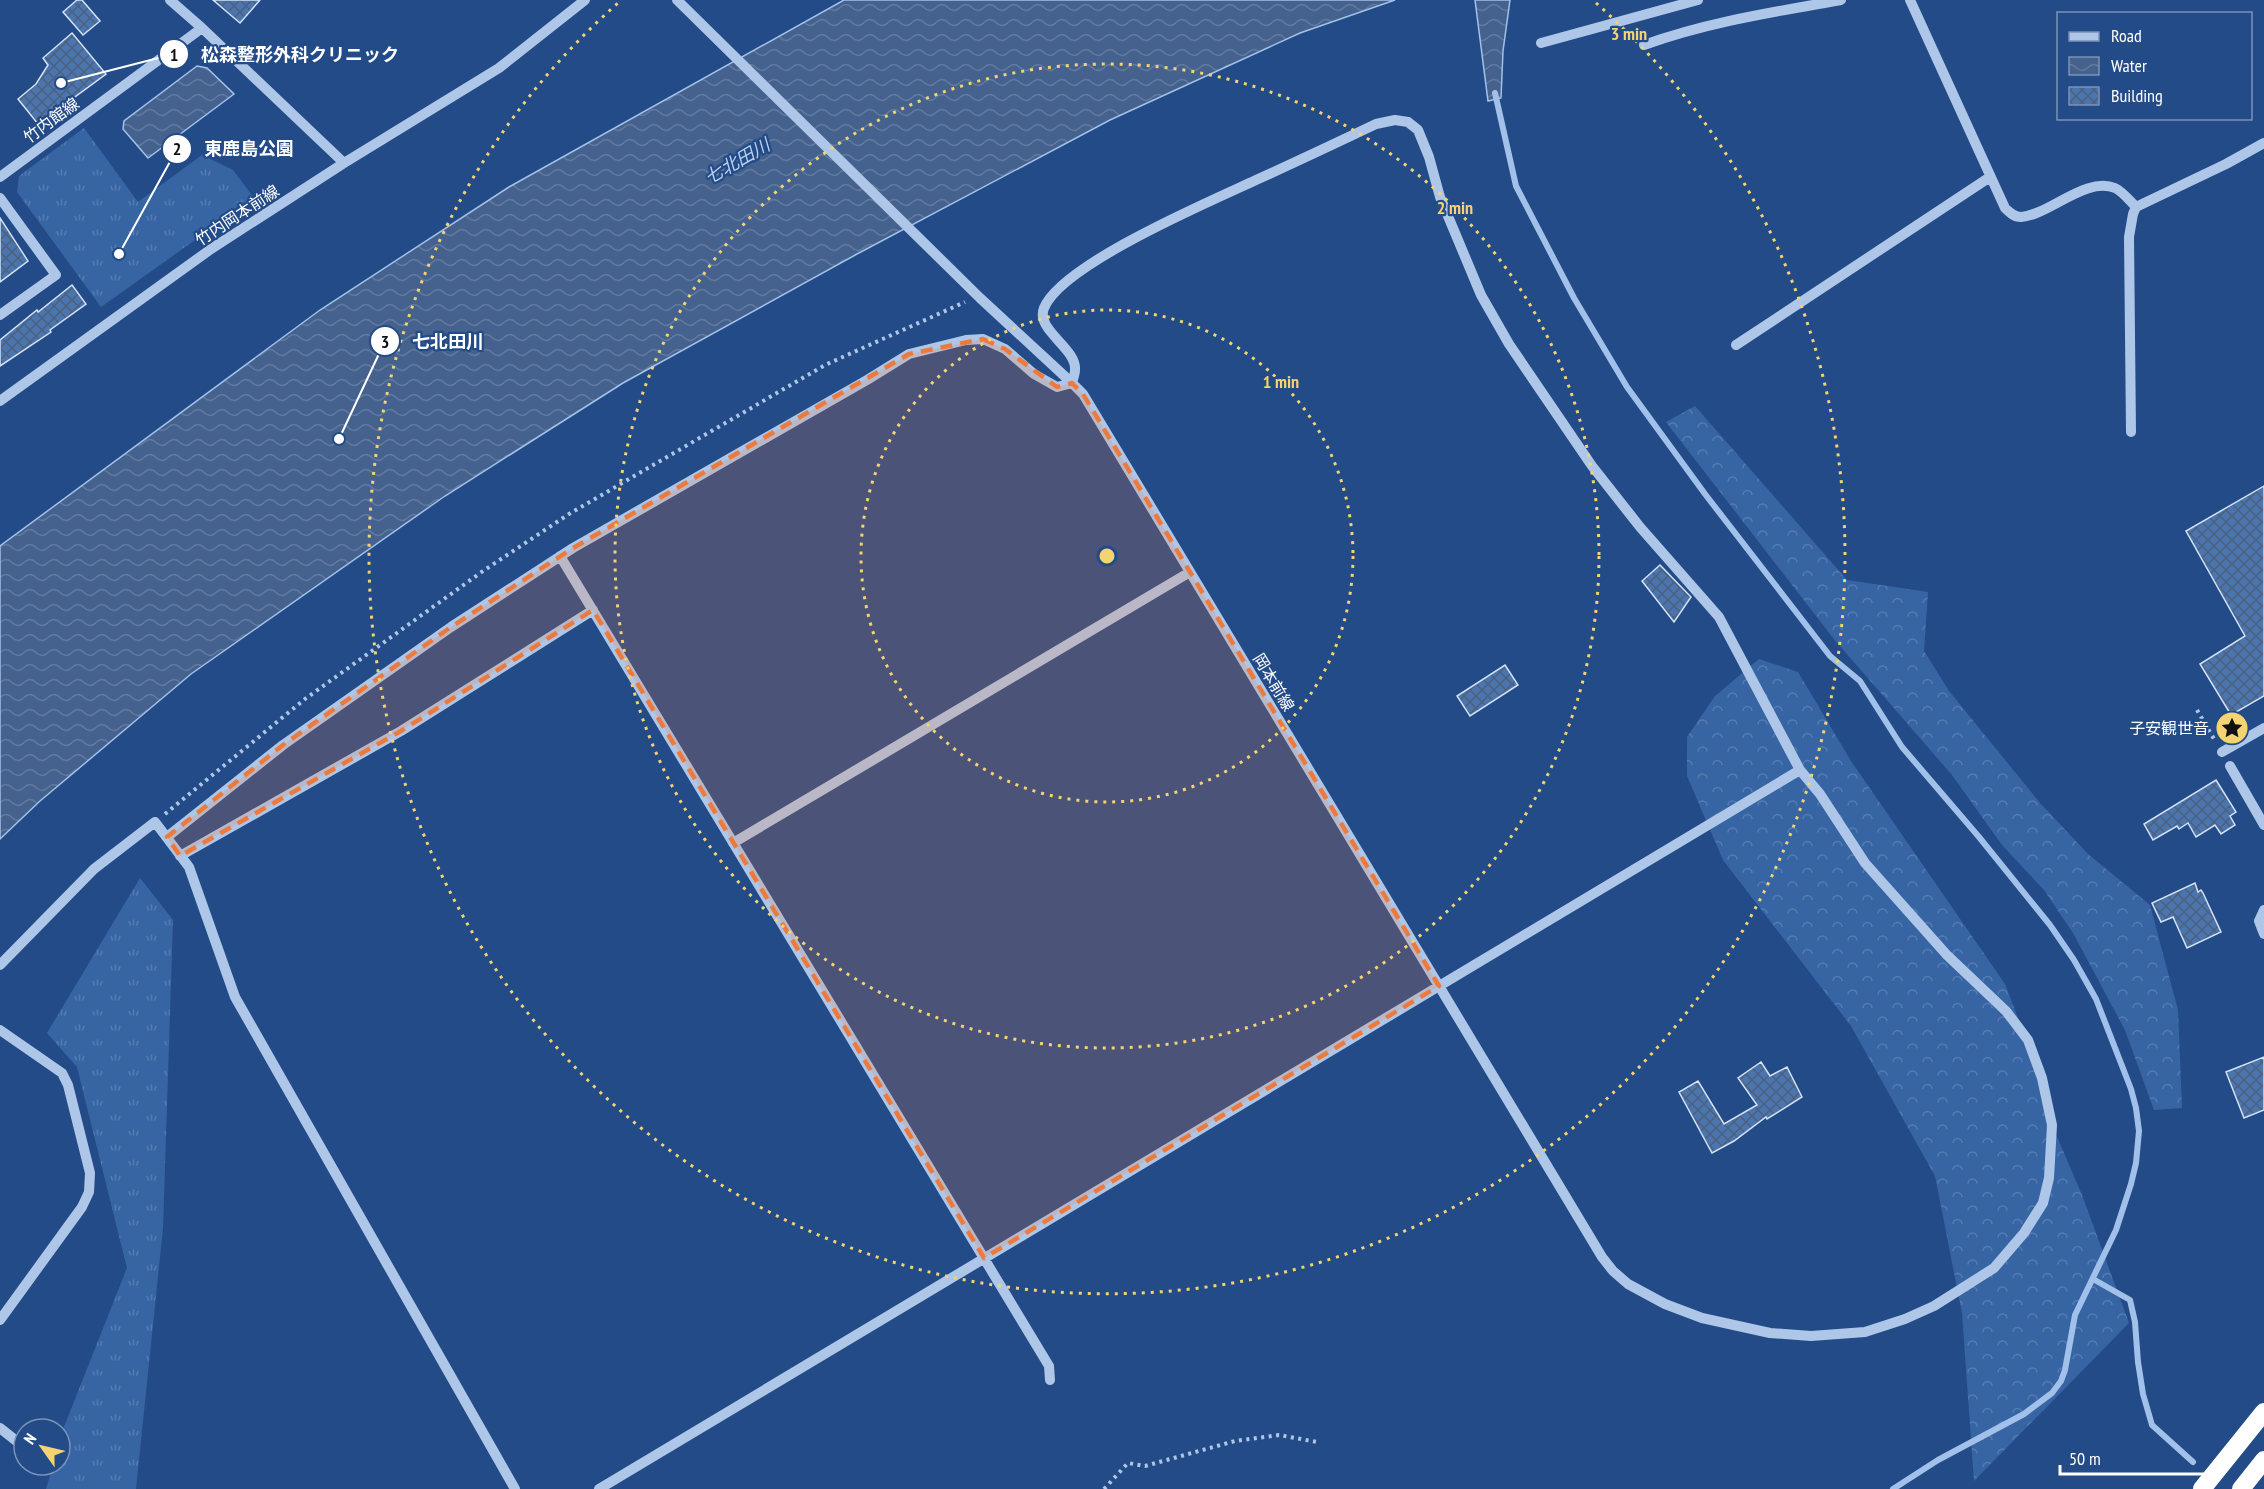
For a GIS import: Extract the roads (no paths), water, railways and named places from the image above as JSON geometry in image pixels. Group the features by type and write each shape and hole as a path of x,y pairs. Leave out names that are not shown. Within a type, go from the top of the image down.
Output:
{"highway":[{"path":"2202,1489 2264,1412"},
{"path":"2241,1489 2264,1460"}],"street":[{"path":"170,0 344,162"},
{"name":"竹内岡本前線","path":"0,401 211,249 344,162 499,68 585,0"},
{"name":"岡本前線","path":"677,0 980,298 1071,383 1083,394 1602,1257 1613,1271 1628,1284 1665,1304 1702,1317 1770,1333 1811,1336 1865,1332 1905,1319 1935,1306 1994,1268 2024,1233 2043,1203 2049,1178 2052,1125 2042,1078 2028,1040 2006,1011 1946,954 1865,863 1820,794 1800,770 1719,617 1640,527 1592,466 1509,344 1481,295 1440,197 1429,157 1418,130 1408,122 1395,120 1376,124 1159,225 1066,282 1043,309 1043,316 1052,334 1070,353 1076,368 1071,383"},
{"path":"1541,43 1698,0"},
{"path":"1644,45 1679,32 1841,0"},
{"path":"1910,0 1990,177 2005,208 2012,215 2020,217 2101,186 2115,188 2136,207"},
{"name":"竹内館線","path":"0,177 202,28"},
{"path":"2136,207 2264,143"},
{"path":"1736,345 1990,177"},
{"path":"0,198 56,275 0,315"},
{"path":"2131,432 2129,237 2136,207"},
{"path":"167,837 283,745 450,627 560,556 909,354 966,340 983,339 1005,349 1034,374 1057,387 1071,383"},
{"path":"560,556 1049,1366 1050,1380"},
{"path":"733,843 1190,572"},
{"path":"180,856 401,730 593,610"},
{"path":"2222,752 2264,728"},
{"path":"2230,766 2264,825"},
{"path":"598,1489 1800,770"},
{"path":"0,965 94,869 155,822 189,867 235,997 515,1489"},
{"path":"2264,910 2259,921 2264,934"},
{"path":"0,1030 62,1072 68,1085 90,1173 89,1192 82,1207 0,1320"}],"water":[{"name":"七北田川","path":"844,0 1395,0 1300,33 1110,120 857,254 623,383 445,496 191,674 40,801 0,839 0,546 320,310 509,187"},
{"path":"1475,0 1510,0 1503,51 1501,98 1488,101"},
{"path":"197,66 207,68 234,94 148,158 123,129 124,121"}],"waterway":[{"path":"1495,93 1516,186 1574,298 1627,387 1705,494 1830,656 1860,681 1902,747 2050,925 2074,960 2096,999 2131,1089 2139,1131 2136,1163 2131,1184 2116,1230 2075,1315 2061,1381 2052,1393 2024,1414 1938,1460 1893,1489"},
{"path":"2093,1279 2130,1300 2135,1322 2143,1394 2152,1425 2193,1462"}],"place":[{"name":"松森整形外科クリニック","path":"61,83"},
{"name":"東鹿島公園","path":"119,254"},
{"name":"七北田川","path":"339,439"},
{"name":"子安観世音","path":"2232,728"}]}
